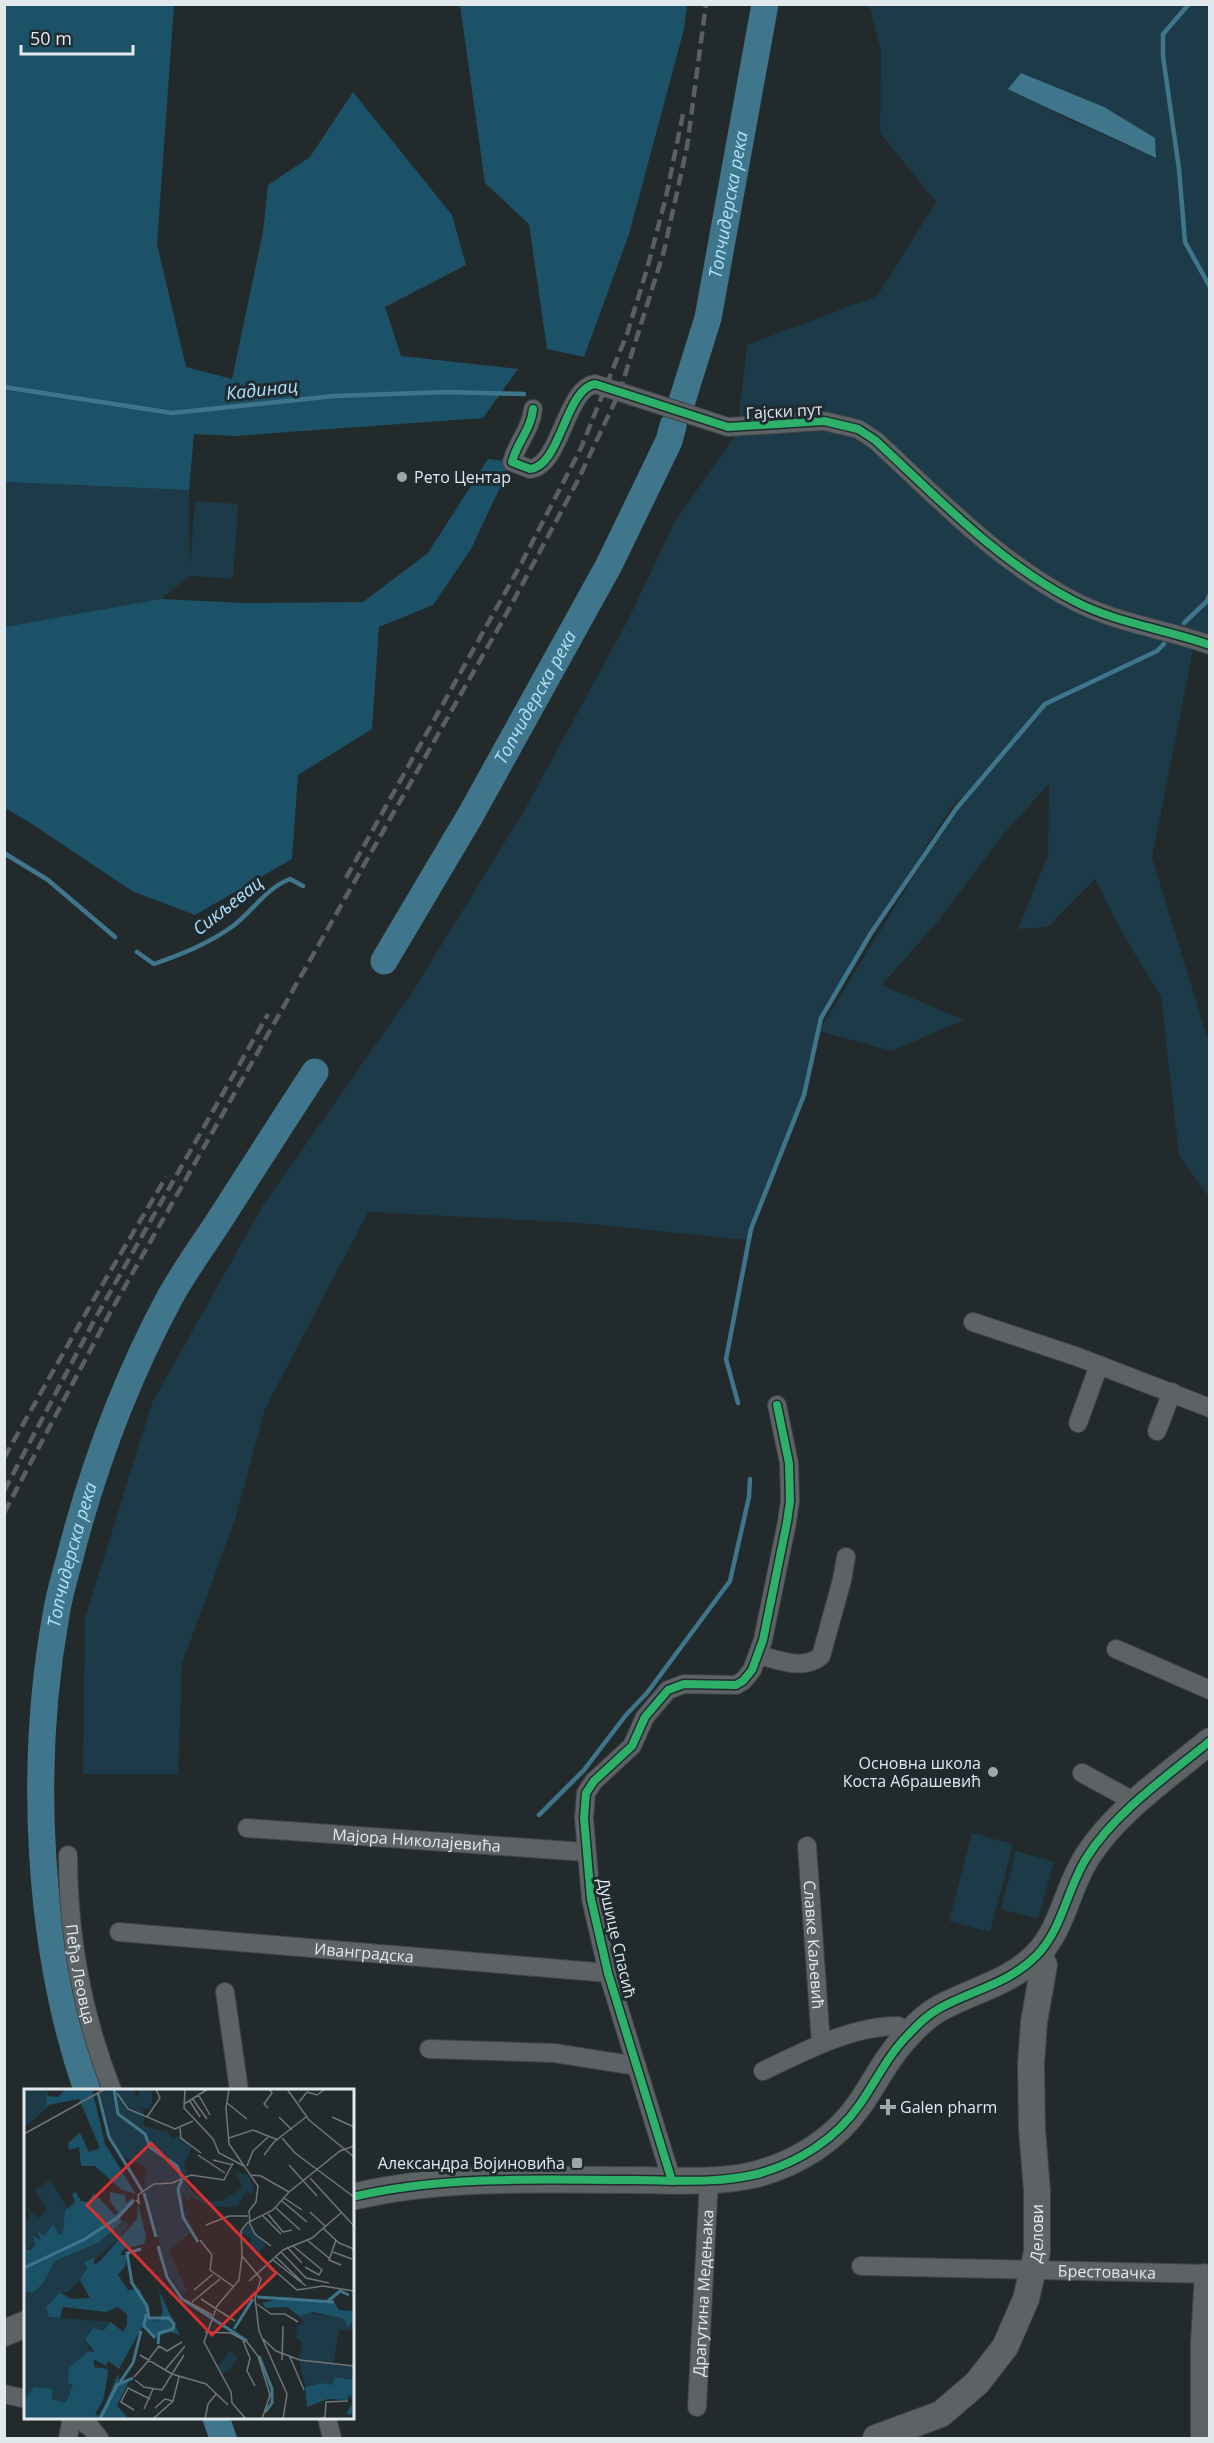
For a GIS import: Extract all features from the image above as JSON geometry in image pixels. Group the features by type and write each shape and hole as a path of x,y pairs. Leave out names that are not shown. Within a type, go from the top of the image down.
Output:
{"street":[{"name":"Гајски пут","path":"533,409 532,422 515,450 512,462 530,469 539,465 551,450 583,389 595,384 728,427 824,421 858,429 875,440 967,526 1044,584 1101,613 1209,645"},
{"path":"973,1322 1078,1357 1209,1408"},
{"path":"1078,1423 1099,1365"},
{"path":"1157,1431 1172,1392"},
{"name":"Душице Спасић","path":"672,2181 608,1973 591,1899 585,1852 586,1793 594,1781 632,1746 645,1717 668,1690 684,1684 736,1685 747,1677 759,1655 790,1501 789,1463 777,1405"},
{"path":"759,1655 799,1665 812,1662 821,1656 846,1557"},
{"path":"1116,1650 1209,1690"},
{"path":"354,2197 433,2184 504,2180 733,2179 781,2167 822,2144 851,2116 890,2056 909,2033 940,2008 1012,1976 1038,1954 1055,1931 1071,1888 1087,1857 1104,1834 1209,1742"},
{"path":"1082,1773 1137,1803"},
{"name":"Мајора Николајевића","path":"247,1828 585,1852"},
{"name":"Славке Каљевић","path":"807,1846 821,2044"},
{"name":"Пеђа Леовца","path":"68,1855 68,1894 76,1964 111,2089"},
{"name":"Иванградска","path":"119,1932 608,1973"},
{"name":"Делови","path":"886,2437 941,2414 977,2383 1005,2347 1026,2298 1035,2268 1037,2191 1032,2129 1031,2064 1034,2022 1044,1965 1038,1954"},
{"path":"225,1992 239,2089"},
{"path":"763,2071 821,2044 890,2026 898,2026 909,2033"},
{"path":"429,2049 554,2054 637,2066"},
{"name":"Драгутина Медењака","path":"697,2407 709,2180"},
{"name":"Брестовачка","path":"861,2266 1035,2268 1207,2274"},
{"path":"1200,2439 1200,2342 1207,2274"},
{"path":"4,2333 24,2325"},
{"path":"4,2394 24,2399"},
{"path":"68,2439 75,2419"},
{"path":"77,2419 91,2428 99,2439"},
{"path":"327,2419 332,2439"}],"shaded area":[{"path":"5,4 174,5 157,244 186,367 232,379 263,232 268,185 310,157 353,92 452,215 466,265 385,307 401,356 518,369 483,418 235,436 194,434 189,490 5,482"},
{"path":"460,5 687,5 684,29 629,234 584,357 547,349 529,224 485,183"},
{"path":"869,5 1209,5 1209,645 1195,640 1152,858 1209,1043 1209,1197 1179,1155 1161,997 1121,931 1095,879 1048,927 1018,929 1048,855 1049,784 1007,830 938,921 882,985 964,1020 892,1051 818,1031 804,1095 746,1240 581,1223 368,1212 265,1409 235,1520 182,1663 178,1774 83,1774 85,1618 152,1403 262,1207 413,991 524,811 628,620 675,521 737,433 747,345 877,296 936,202 880,133 881,51","holes":["1008,88 1154,138 1156,158 1066,118","963,796 820,1029 819,1029 824,1007 952,806"]},
{"path":"1021,73 1104,107 1155,138 1156,158 1008,89"},
{"path":"488,459 512,462 471,549 433,605 379,627 372,729 298,775 292,859 195,915 132,891 5,808 5,627 161,599 244,603 363,602 428,553"},
{"path":"5,482 189,490 190,565 195,501 238,504 233,579 190,576 161,599 20,631 5,630"},
{"path":"972,1833 1013,1844 990,1932 949,1921"},
{"path":"1016,1851 1054,1862 1038,1919 1001,1909"}],"waterway":[{"name":"Топчидерска река","path":"682,401 708,318 765,4"},
{"path":"1189,4 1163,34 1163,56 1179,169 1185,242 1210,287"},
{"name":"Кадинац","path":"4,387 172,413 334,396 447,392 524,394"},
{"name":"Топчидерска река","path":"384,961 470,816 609,565 669,441 673,426"},
{"path":"1184,623 1207,601 1210,594"},
{"path":"738,1403 726,1359 751,1229 804,1095 821,1018 871,933 956,809 1045,704 1157,651 1164,644"},
{"name":"Сикљевац","path":"4,853 48,880 115,937"},
{"name":"Сикљевац","path":"137,952 154,964 175,956 233,926 281,883 290,879 303,886"},
{"name":"Топчидерска река","path":"87,2089 70,2034 57,1976 48,1916 43,1855 42,1732 59,1600 79,1523 100,1457 125,1392 154,1328 181,1278 315,1072"},
{"path":"539,1815 584,1770 626,1715 647,1693 730,1581 749,1497 750,1479"},
{"name":"Топчидерска река","path":"216,2419 223,2438"}],"railway":[{"path":"4,1513 111,1311 508,611 577,482 620,391 664,251 687,147 706,4"},
{"path":"346,878 521,564 581,448 627,334 647,269 666,197 683,114"},
{"path":"4,1491 96,1317 268,1014"},
{"path":"4,1458 166,1177"}],"cycle path":[{"path":"533,409 530,423 512,462 530,469 540,465 549,455 577,399 585,389 595,384 728,427 824,421 858,429 875,440 945,506 994,548 1046,585 1090,609 1210,645"},
{"path":"672,2181 608,1973 591,1899 584,1818 586,1793 594,1781 632,1746 645,1717 668,1690 684,1684 736,1685 743,1681 752,1670 763,1640 790,1501 789,1463 777,1405"},
{"path":"354,2197 421,2185 491,2180 695,2181 726,2179 757,2174 801,2156 828,2139 850,2117 894,2051 923,2020 940,2008 1015,1973 1037,1955 1053,1933 1080,1869 1099,1840 1127,1809 1210,1741"}],"place":[{"name":"Рето Центар","path":"402,477"},
{"name":"Основна школа Коста Абрашевић","path":"993,1772"},
{"name":"Galen pharm","path":"888,2107"},
{"name":"Александра Војиновића","path":"577,2163"}]}
